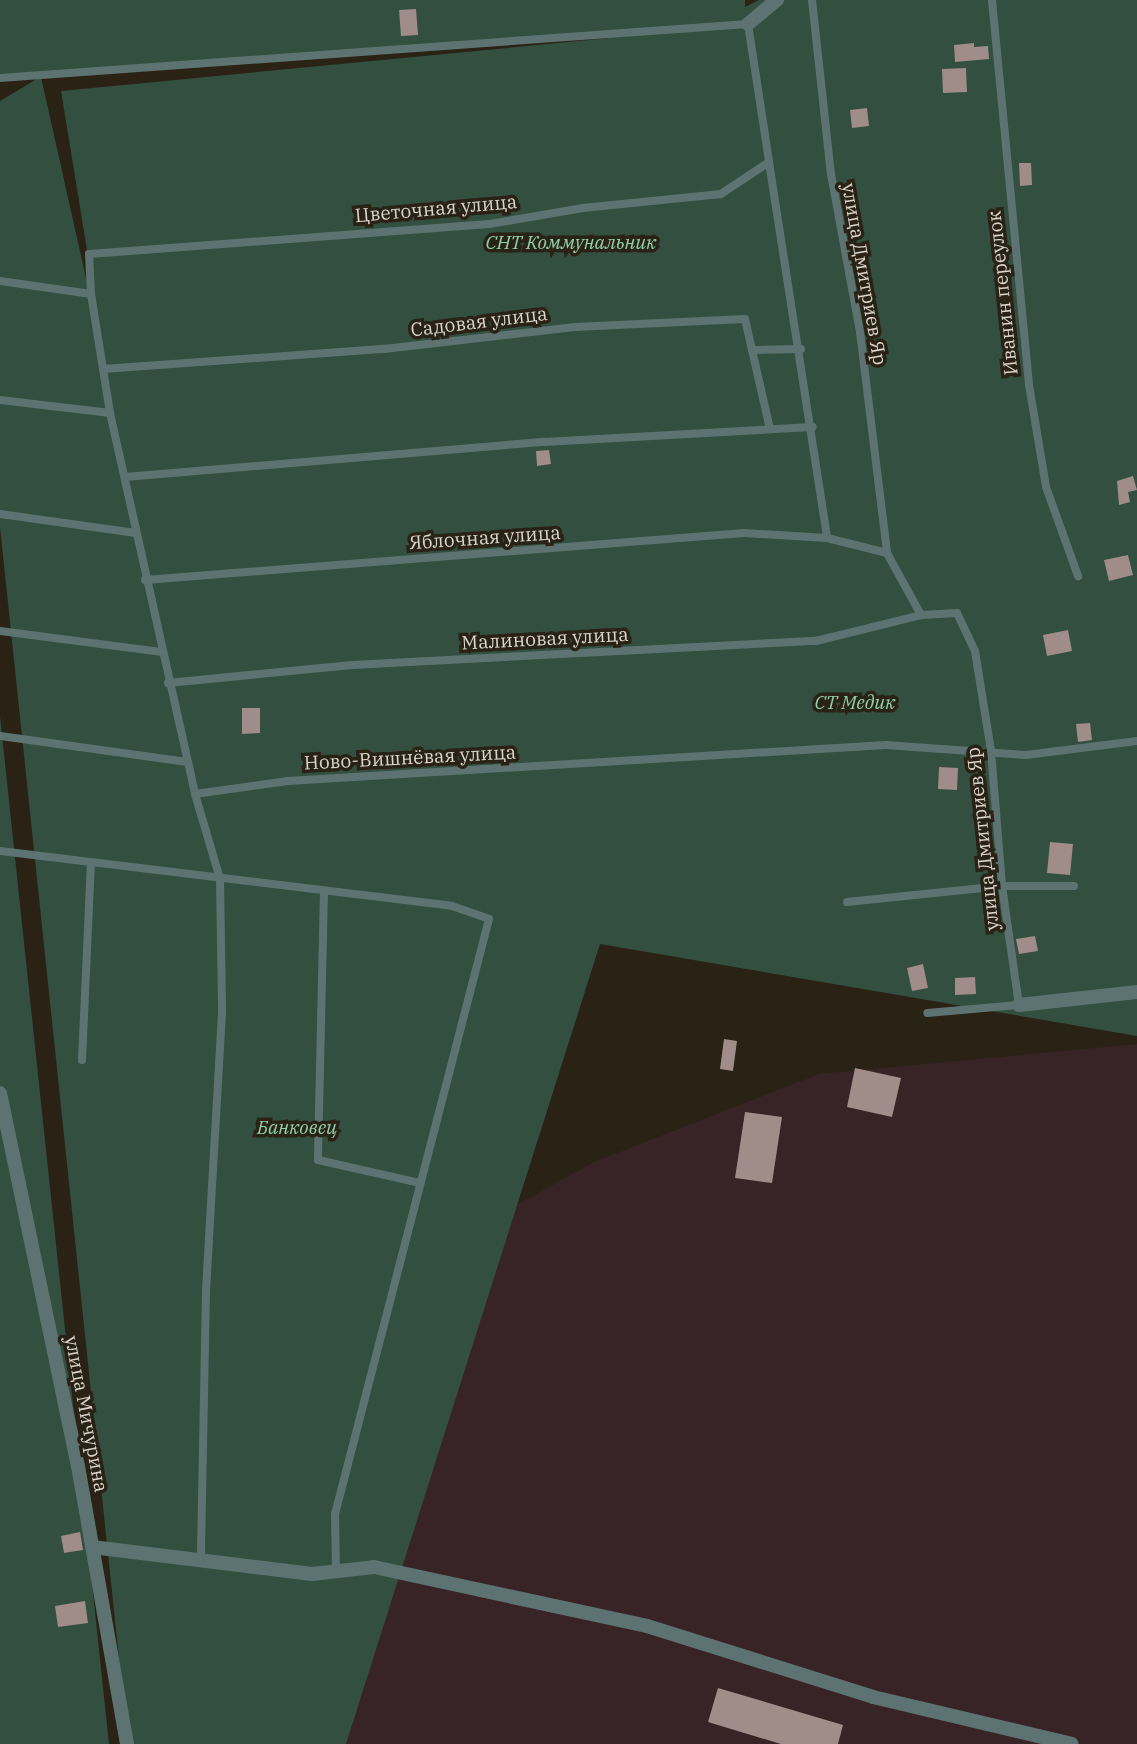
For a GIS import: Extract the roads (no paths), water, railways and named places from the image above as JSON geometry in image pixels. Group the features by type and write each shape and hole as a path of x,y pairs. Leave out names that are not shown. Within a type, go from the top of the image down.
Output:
{"street":[{"path":"748,24 778,0"},
{"path":"1019,1005 1137,992"},
{"name":"улица Мичурина","path":"0,1093 92,1547 127,1744"},
{"path":"92,1547 201,1558 312,1574 374,1567 647,1626 873,1697 1072,1744"}],"lane":[{"name":"улица Дмитриев Яр","path":"811,0 831,174 860,332 887,553 921,615 957,613 975,651 991,751 1002,886 1019,1005"},
{"name":"Иванин переулок","path":"992,0 1029,385 1045,487 1078,576"},
{"path":"0,78 748,24 814,427 827,538 887,553"},
{"name":"Цветочная улица","path":"91,295 89,254 489,223 583,208 720,194 769,162"},
{"path":"0,281 91,295 110,413 145,580 195,794 220,878 222,1013 206,1291 201,1558"},
{"name":"Садовая улица","path":"103,369 384,349 575,327 745,318 771,429"},
{"path":"752,350 801,349"},
{"path":"0,400 110,413"},
{"path":"125,477 517,444 814,427"},
{"path":"0,514 136,533"},
{"name":"Яблочная улица","path":"145,580 744,533 827,538"},
{"name":"Малиновая улица","path":"168,683 352,665 816,641 921,615"},
{"path":"0,631 161,652"},
{"path":"0,736 187,762"},
{"name":"Ново-Вишнёвая улица","path":"195,794 288,781 886,745 1026,755 1137,741"},
{"path":"0,851 452,906 489,919 335,1514 336,1570"},
{"path":"82,1060 91,862"},
{"path":"847,902 1002,886 1073,886"},
{"path":"324,891 318,1160 420,1183"},
{"path":"927,1013 1019,1005"}],"park label":[{"name":"СНТ Коммунальник","path":"571,243"},
{"name":"СТ Медик","path":"855,703"},
{"name":"Банковец","path":"297,1128"}]}
